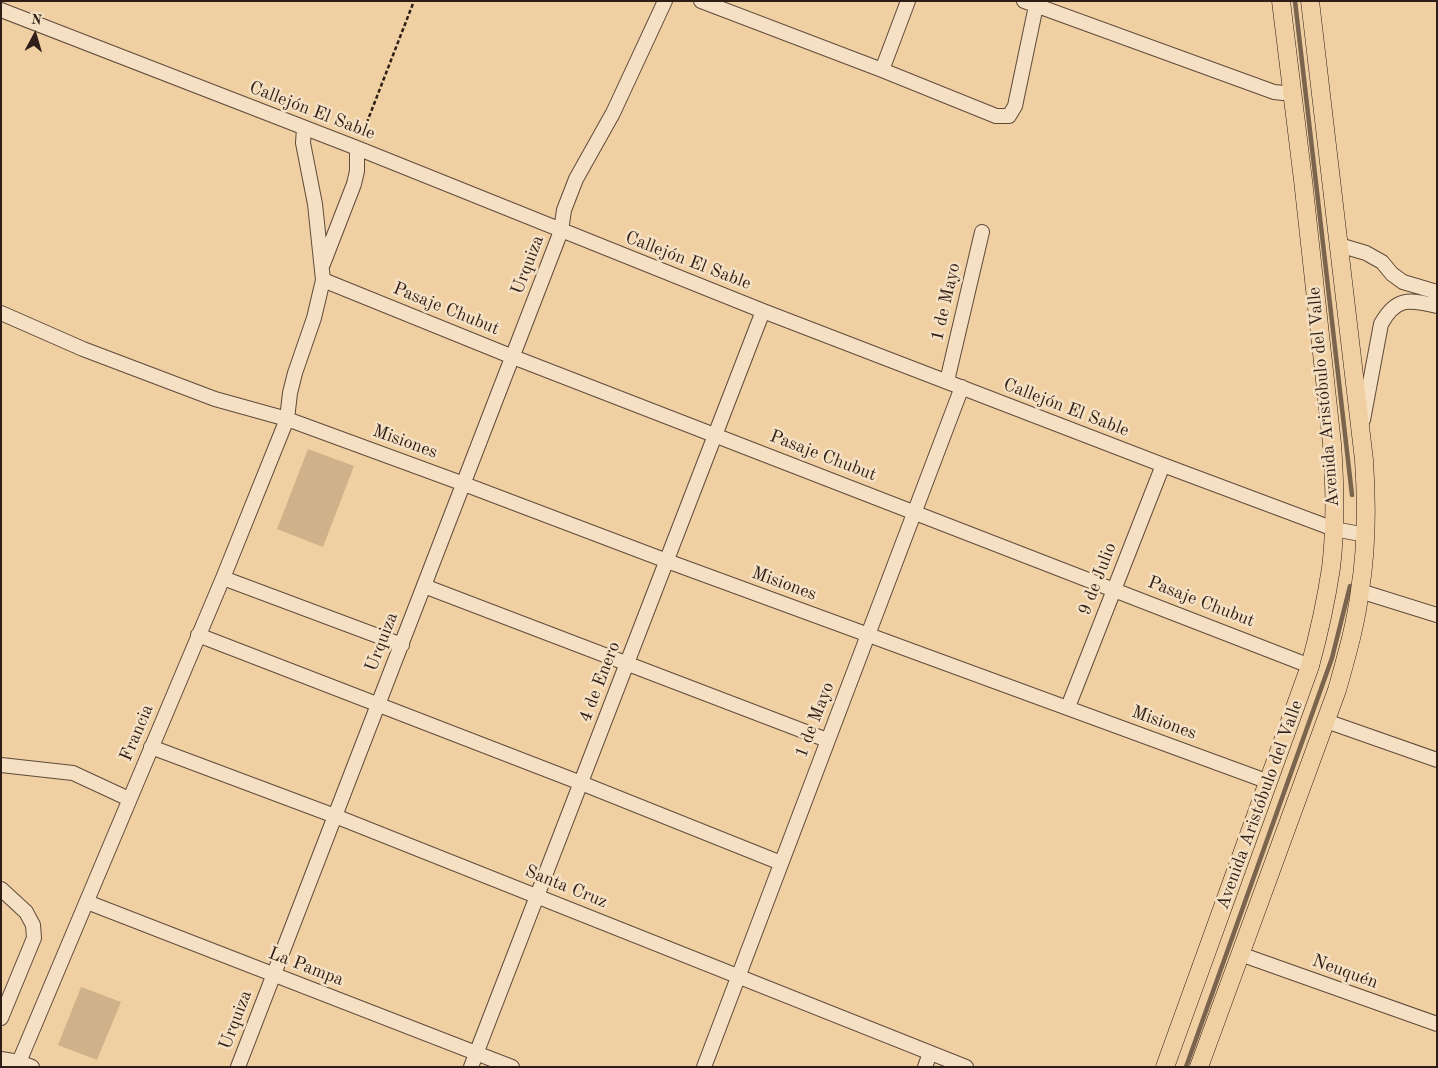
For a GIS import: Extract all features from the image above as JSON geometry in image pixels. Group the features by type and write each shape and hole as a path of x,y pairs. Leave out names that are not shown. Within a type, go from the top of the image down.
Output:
{"main road":[{"name":"Avenida Aristóbulo del Valle","path":"1165,1067 1310,666 1320,630 1334,529 1335,482 1332,444 1281,1"},
{"name":"Avenida Aristóbulo del Valle","path":"1199,1067 1326,720 1345,662 1360,591 1366,535 1361,430 1310,1"}],"street":[{"name":"Urquiza","path":"238,1067 561,231 564,210 576,179 613,113 665,1"},
{"path":"701,1 996,116 1009,116 1015,106 1033,3 1274,92 1293,94"},
{"path":"882,70 908,1"},
{"name":"Callejón El Sable","path":"1,10 357,148 763,311 1163,465 1334,529 1366,535"},
{"path":"304,128 303,143 316,204 322,274"},
{"path":"322,274 354,184 357,171 357,148"},
{"name":"1 de Mayo","path":"947,381 982,232"},
{"path":"1339,245 1366,253 1382,262 1392,274 1403,282 1437,292"},
{"name":"Pasaje Chubut","path":"322,274 513,357 915,511 1310,666"},
{"name":"Francia","path":"25,1064 88,902 287,419 290,393 314,318 322,274"},
{"path":"1361,430 1381,324 1388,311 1400,302 1415,300 1437,306"},
{"name":"4 de Enero","path":"471,1067 763,311"},
{"name":"Misiones","path":"1,313 84,349 215,399 287,419 666,561 1269,782"},
{"name":"1 de Mayo","path":"704,1067 962,387"},
{"name":"9 de Julio","path":"1068,707 1163,465"},
{"path":"223,578 402,644"},
{"path":"424,586 827,740"},
{"path":"1360,591 1437,616"},
{"path":"198,635 781,862"},
{"path":"1326,720 1437,760"},
{"name":"Santa Cruz","path":"151,747 537,895 966,1067"},
{"path":"1,765 73,773 130,799"},
{"path":"1,890 26,912 33,926 34,938 1,1018"},
{"name":"La Pampa","path":"88,902 512,1067"},
{"name":"Neuquén","path":"1240,954 1437,1024"},
{"path":"925,1067 930,1053"},
{"path":"1,1059 25,1064"}],"path":[{"path":"357,148 414,1"}],"shaded area":[{"path":"308,449 354,466 323,547 277,529"},
{"path":"81,987 121,1002 97,1060 58,1045"}],"waterway":[{"path":"1295,1 1352,495"},
{"path":"1186,1067 1332,658 1350,586"}]}
